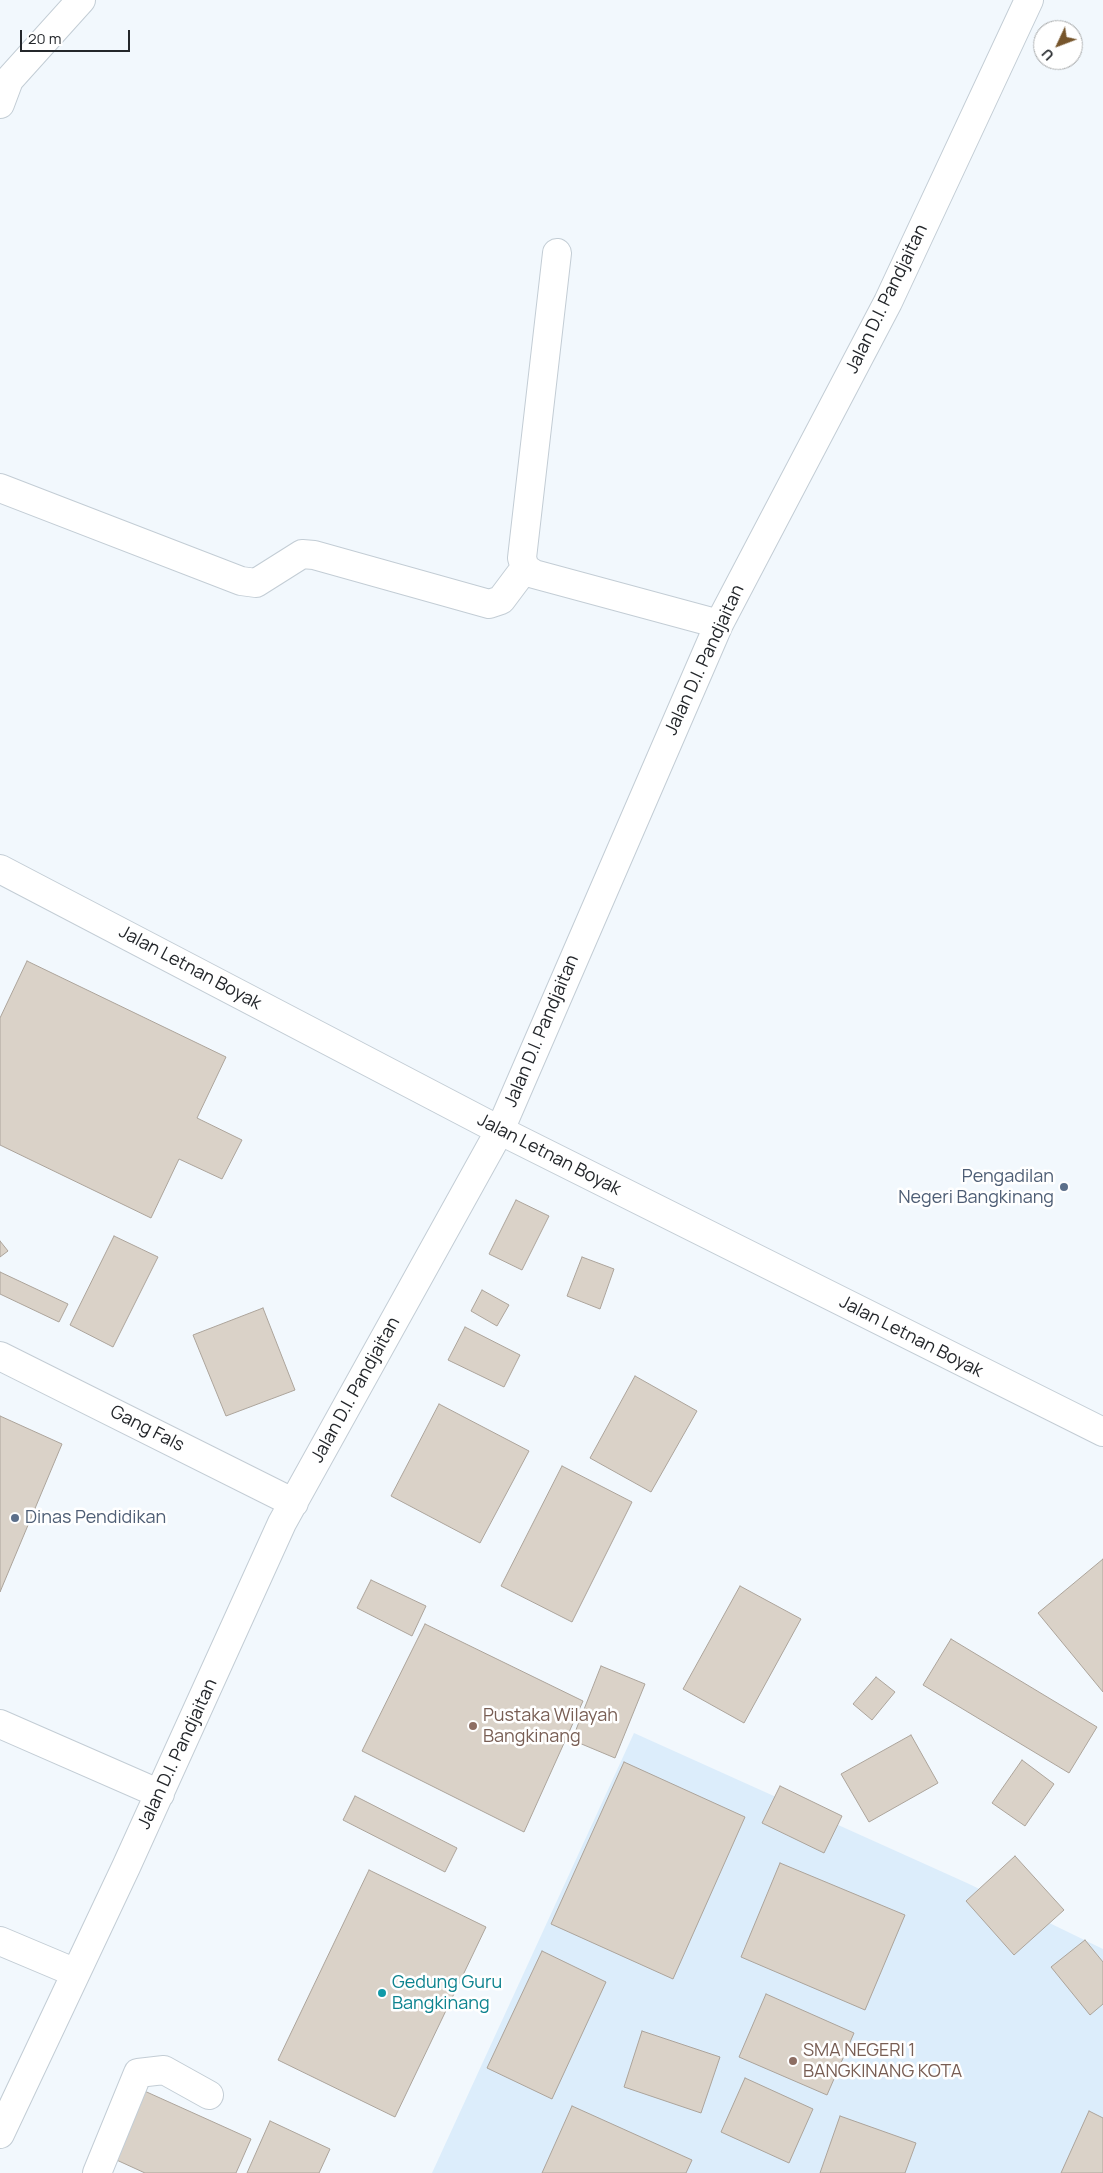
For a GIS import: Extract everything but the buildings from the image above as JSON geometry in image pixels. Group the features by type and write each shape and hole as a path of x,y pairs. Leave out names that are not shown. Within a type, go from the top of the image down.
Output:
{"street":[{"path":"0,104 8,80 81,0"},
{"name":"Jalan D.I. Pandjaitan","path":"0,2134 160,1794 282,1524 500,1130 719,624 888,302 1029,0"},
{"path":"557,253 522,558 526,568 534,574 719,624"},
{"path":"0,488 241,581 256,583 302,554 324,557 490,604 501,600 526,568"},
{"name":"Jalan Letnan Boyak","path":"0,869 500,1130 1103,1432"},
{"name":"Gang Fals","path":"0,1356 294,1503"},
{"path":"0,1724 160,1794"},
{"path":"0,1941 76,1973"},
{"path":"97,2173 138,2073 164,2070 209,2095"}],"shaded area":[{"name":"SMA NEGERI 1 BANGKINANG KOTA","path":"634,1733 967,1883 1103,1949 1103,2173 432,2173"}],"place":[{"name":"Pengadilan Negeri Bangkinang","path":"1064,1187"},
{"name":"Dinas Pendidikan","path":"15,1518"},
{"name":"Pustaka Wilayah Bangkinang","path":"473,1726"},
{"name":"Gedung Guru Bangkinang","path":"382,1993"},
{"name":"SMA NEGERI 1 BANGKINANG KOTA","path":"793,2061"}]}
